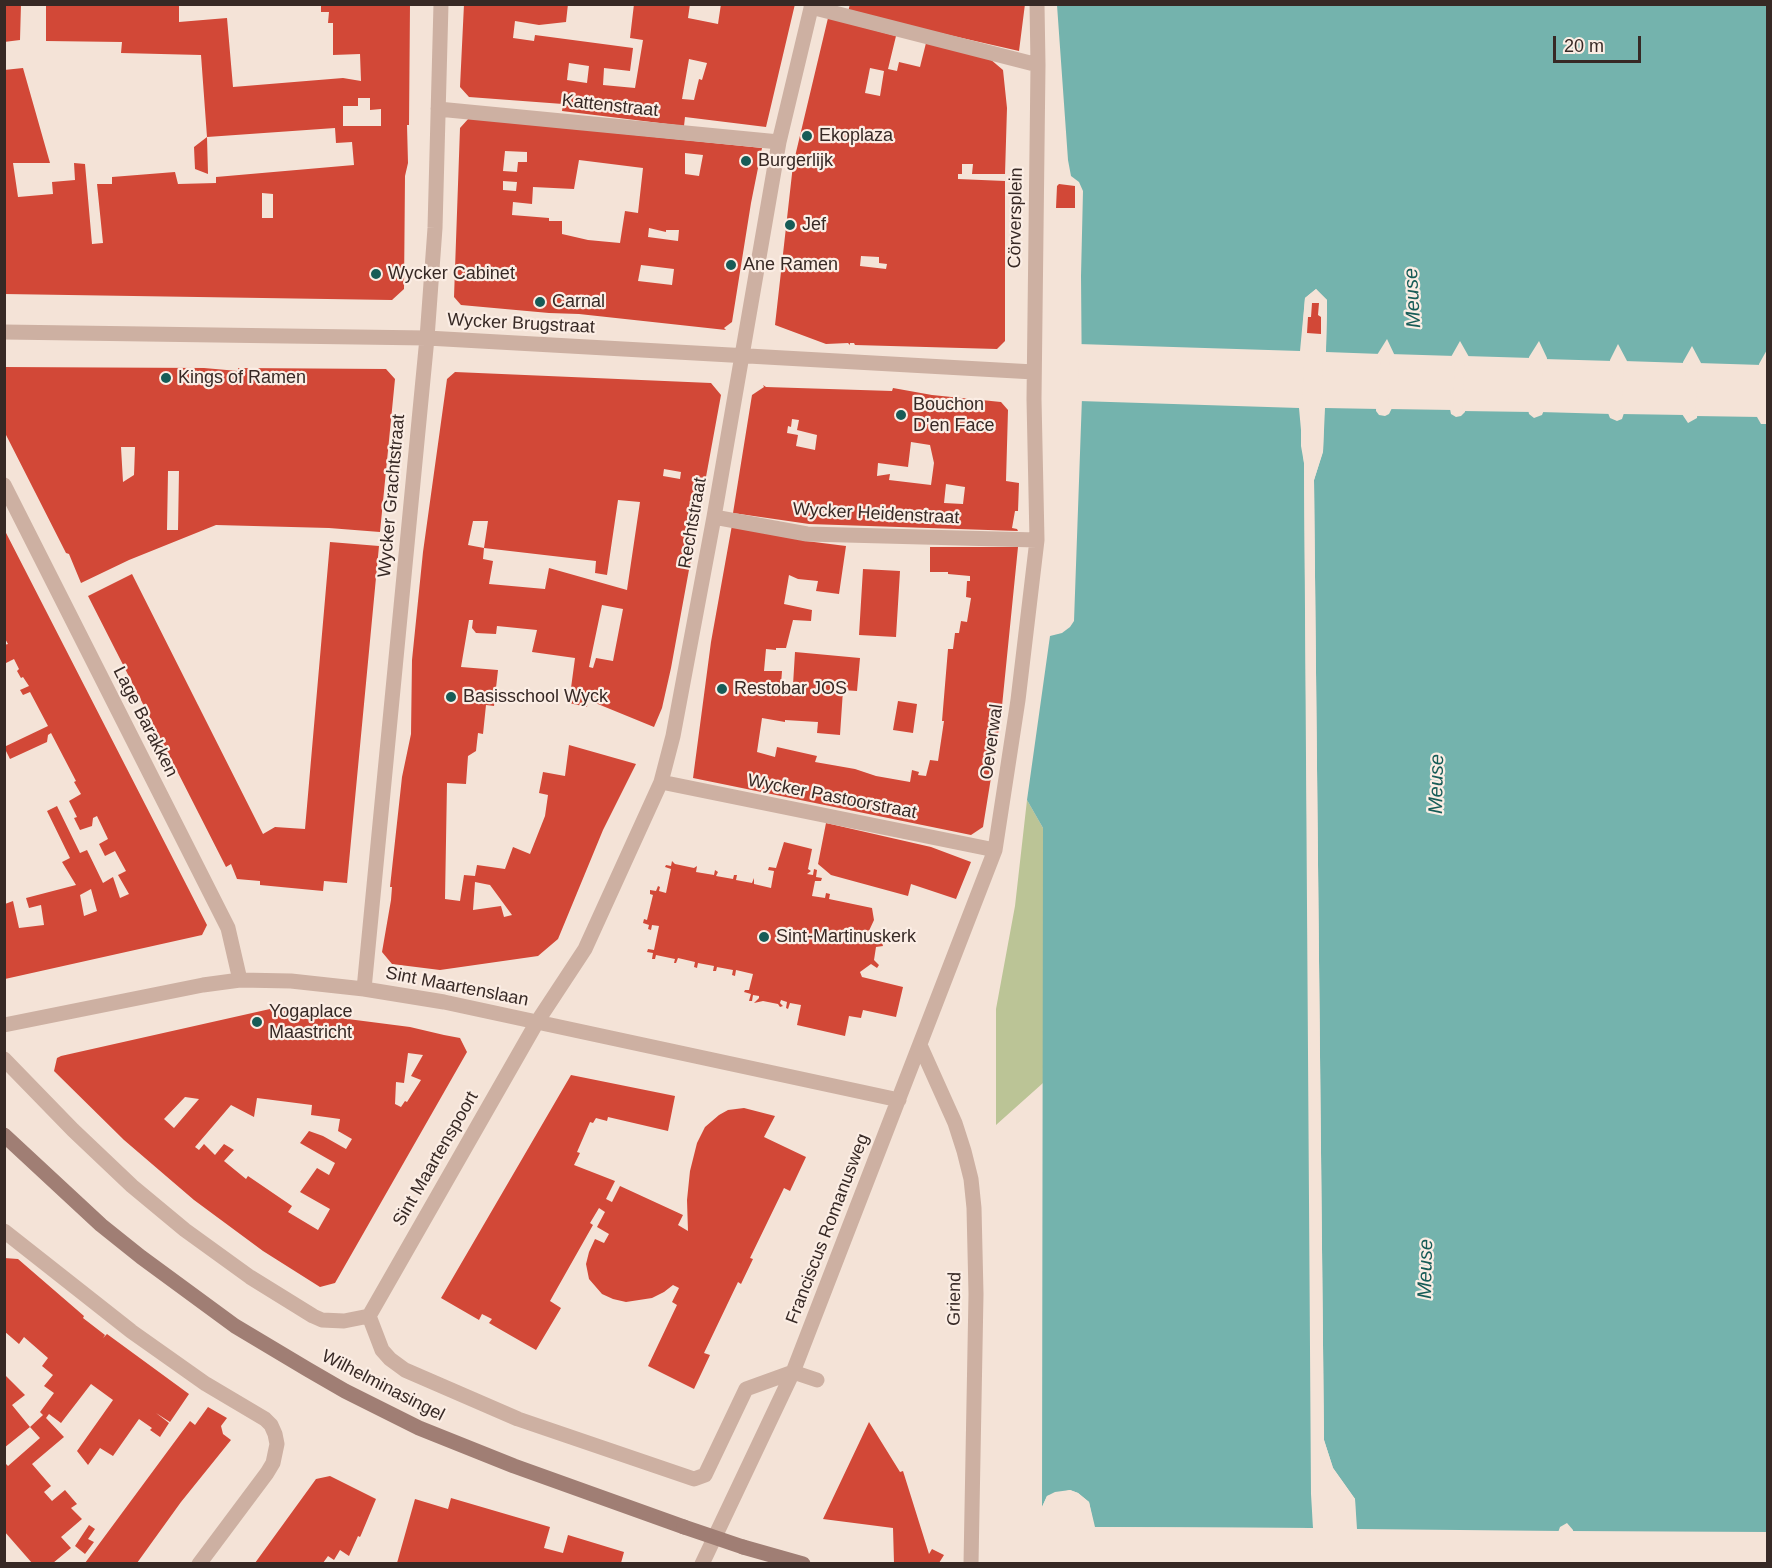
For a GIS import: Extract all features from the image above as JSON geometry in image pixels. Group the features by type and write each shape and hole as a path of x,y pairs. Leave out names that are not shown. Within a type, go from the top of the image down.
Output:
{"street":[{"name":"Wycker Grachtstraat","path":"364,989 427,338 435,228 441,4"},
{"name":"Cörversplein","path":"1034,372 1037,4"},
{"path":"812,6 1038,65"},
{"name":"Rechtstraat","path":"537,1022 585,948 661,782 673,736 714,517 779,142 812,6"},
{"name":"Kattenstraat","path":"438,109 779,142"},
{"name":"Wycker Brugstraat","path":"4,332 427,338 1034,372"},
{"name":"Oeverwal","path":"898,1100 995,850 1018,700 1037,540 1034,372"},
{"name":"Lage Barakken","path":"4,485 228,928 240,980"},
{"name":"Wycker Heidenstraat","path":"714,517 807,534 1037,540"},
{"name":"Wycker Pastoorstraat","path":"661,782 995,850"},
{"name":"Sint Maartenslaan","path":"4,1025 140,997 240,980 291,981 364,989 444,1002 898,1100"},
{"name":"Sint Maartenspoort","path":"369,1317 537,1022"},
{"name":"Griend","path":"920,1045 955,1123 964,1151 974,1208 976,1294 971,1563"},
{"name":"Wilhelminasingel","path":"4,1059 72,1130 132,1186 185,1230 250,1277 322,1320 344,1321 369,1317 382,1350 405,1370 518,1419 650,1466 694,1479 705,1475 746,1389 793,1372"},
{"name":"Franciscus Romanusweg","path":"702,1563 793,1372 898,1100"},
{"name":"Wilhelminasingel","path":"4,1135 101,1225 235,1326 307,1370 386,1413 439,1437 531,1473 743,1547 803,1563"},
{"path":"4,1231 131,1331 206,1384 265,1419 275,1434 277,1454 267,1473 199,1563"},
{"path":"793,1372 817,1380"}],"green space":[{"path":"1027,800 1043,828 1043,1083 996,1125 996,1009 1015,906"}],"water":[{"name":"Meuse","path":"1057,5 1767,5 1768,348 1759,364 1757,417 1761,424 1768,424 1767,1563 1574,1537 1573,1530 1567,1523 1560,1527 1556,1538 1356,1563 1355,1499 1333,1468 1324,1440 1314,480 1323,451 1327,300 1316,289 1305,298 1301,351 1301,446 1304,463 1313,1528 1094,1527 1089,1502 1070,1490 1047,1496 1042,1507 1043,828 1027,800 1050,636 1062,633 1074,621 1082,397 1083,191 1079,182 1071,176","holes":["1387,339 1395,356 1392,408 1385,416 1379,415 1376,411 1377,355","1460,341 1469,357 1465,412 1456,417 1451,414 1450,409 1451,357","1539,341 1547,358 1544,410 1542,415 1534,418 1529,414 1528,409 1529,357","1618,344 1627,361 1624,413 1622,419 1617,421 1610,418 1608,413 1610,360","1692,346 1701,363 1697,418 1688,423 1682,414 1683,362"]}],"pier":[{"path":"1316,289 1327,300 1326,352 1381,354 1379,409 1325,408 1323,452 1314,480 1324,1440 1333,1468 1355,1499 1357,1529 1562,1531 1559,1538 1559,1564 1353,1564 1352,1500 1330,1469 1321,1441 1311,480 1320,451 1324,301 1315,293 1307,300 1302,408 1307,463 1316,1564 1091,1564 1091,1527 1087,1504 1077,1496 1063,1493 1050,1498 1043,1510 1042,1507 1047,1496 1055,1492 1070,1490 1089,1502 1095,1527 1313,1528 1304,463 1299,408 1079,401 1078,344 1300,351 1305,298"},
{"path":"1390,354 1455,356 1453,410 1388,409"},
{"path":"1465,356 1532,358 1532,412 1462,411"},
{"path":"1544,359 1613,361 1611,414 1540,412"},
{"path":"1624,361 1686,363 1685,415 1621,414"},
{"path":"1698,363 1762,365 1760,417 1695,416"},
{"path":"1570,1531 1767,1532 1767,1563 1571,1564"}],"building":[{"path":"4,4 21,4 20,40 4,42"},
{"path":"46,4 179,4 179,22 227,18 233,87 343,78 361,81 360,54 333,55 333,23 328,23 329,12 321,12 321,4 410,4 404,289 392,300 4,294 4,70 23,68 50,163 13,163 18,197 53,194 52,182 75,180 74,163 85,164 92,244 103,243 97,184 112,184 112,177 175,172 178,184 216,183 216,177 354,165 352,142 336,143 335,128 207,137 201,55 121,53 122,42 46,41","holes":["358,98 370,98 370,110 381,109 381,126 343,126 343,106 358,106","262,193 273,194 273,218 262,218"]},
{"path":"464,4 568,4 566,22 539,25 515,21 513,38 534,41 535,35 633,48 630,71 604,68 603,85 635,88 643,40 630,38 634,4 690,4 688,18 718,24 721,4 795,4 766,127 685,117 684,126 562,111 563,104 469,97 460,87","holes":["689,59 707,63 702,80 699,79 694,100 682,99","569,63 589,66 587,83 567,80"]},
{"path":"850,4 1025,4 1019,51 848,12"},
{"path":"828,18 896,36 888,69 897,71 899,62 920,67 926,43 990,59 1003,70 1007,108 1005,174 972,174 973,164 962,164 962,174 958,174 958,179 1005,181 1005,341 997,349 855,345 854,343 850,345 848,343 826,344 775,325 793,165","holes":["870,68 884,71 880,96 865,93","861,256 879,257 879,263 887,264 886,269 860,266"]},
{"path":"469,118 762,148 732,322 724,328 726,330 579,314 461,305 454,297 460,128","holes":["505,151 527,152 527,162 518,162 517,172 503,171","685,153 703,155 699,176 685,174","579,160 643,168 638,213 625,211 620,243 588,240 562,234 562,221 512,215 513,202 532,204 533,187 574,189","503,181 517,182 516,191 503,190","649,228 666,232 666,230 679,230 678,241 648,237","641,265 674,269 672,285 638,281"]},
{"path":"207,137 208,174 195,169 194,147"},
{"path":"1059,184 1075,186 1075,208 1056,208"},
{"path":"1312,303 1319,303 1321,334 1307,333"},
{"path":"4,367 204,368 238,371 238,368 386,369 395,379 380,532 329,528 216,525 129,560 81,583 69,554 66,553 4,431","holes":["121,447 135,447 134,475 123,482","168,471 179,471 178,530 167,530"]},
{"path":"455,372 711,383 721,395 671,668 662,708 654,727 588,700 587,707 569,703 575,658 532,652 537,630 497,626 496,634 476,633 472,628 473,620 469,620 461,667 498,670 494,706 486,705 483,734 478,733 476,751 468,756 466,784 447,783 445,899 460,901 464,875 475,876 477,865 505,869 513,847 530,854 545,816 548,795 539,793 543,772 565,776 569,745 636,764 603,830 558,939 538,956 440,970 392,964 382,952 391,900 392,887 390,887 402,777 411,734 412,660 423,552 447,379","holes":["664,469 681,472 680,479 663,476","618,500 640,502 627,590 549,568 545,589 489,584 493,561 483,559 484,548 596,561 595,573 607,575","473,521 488,521 484,548 468,545","602,605 623,609 613,661 596,658 593,668 589,667","475,882 490,885 512,915 504,917 501,906 473,910"]},
{"path":"763,385 766,387 892,391 893,388 932,395 1001,402 1008,410 1006,481 1019,483 1018,511 1015,511 1012,528 1018,531 809,524 733,513 752,395 764,387","holes":["792,419 799,420 797,430 817,435 815,450 796,446 798,435 787,433","911,442 930,445 934,463 931,485 889,480 890,474 877,476 878,463 908,467","946,484 965,487 963,504 944,503"]},
{"path":"732,525 806,541 846,546 839,594 816,591 818,581 798,579 789,575 784,604 812,610 811,621 793,620 786,648 766,649 764,671 782,671 781,684 793,685 795,652 860,658 857,691 843,690 840,735 817,733 818,722 785,720 785,722 762,718 757,752 775,757 777,747 817,756 815,762 910,782 912,770 919,772 918,775 926,776 930,760 938,761 944,721 942,721 948,649 953,649 955,633 959,633 961,621 967,622 971,598 966,597 967,581 970,581 970,576 930,572 930,547 1018,547 1001,716 983,827 971,835 693,778 711,642"},
{"path":"4,529 207,925 202,935 5,979 5,904 13,901 19,928 44,925 41,905 29,908 26,898 76,885 62,862 70,858 47,811 57,806 80,853 87,850 103,883 113,877 120,898 129,894 118,875 126,871 115,851 105,856 99,844 108,839 97,816 93,818 92,826 80,830 74,818 77,817 69,801 81,794 51,733 48,735 47,742 10,759 4,747 48,726 30,692 23,695 20,690 29,686 17,671 19,669 14,659 4,664 4,645 8,644 4,637","holes":["91,889 97,911 84,916 80,895"]},
{"path":"330,542 379,546 347,883 324,881 323,891 260,885 260,881 237,879 231,864 226,867 88,596 132,574 263,834 275,827 305,829"},
{"path":"863,569 900,571 896,637 859,635"},
{"path":"898,701 917,704 913,733 893,730"},
{"path":"826,823 931,847 971,862 956,899 911,884 908,896 831,875 818,864"},
{"name":"Sint-Martinuskerk","path":"784,842 812,849 808,869 811,871 807,874 813,875 814,869 817,870 816,877 822,878 821,881 815,881 812,896 825,898 826,893 830,894 829,899 872,908 874,920 868,933 876,943 882,942 883,946 876,947 874,960 879,965 877,968 871,964 860,972 862,977 903,987 896,1017 863,1010 861,1018 849,1016 845,1036 797,1025 801,1005 790,1003 788,1009 786,1008 787,1002 781,1000 780,1003 783,1006 780,1007 778,1004 763,1001 754,1003 759,996 753,995 752,1001 749,1001 751,994 744,992 749,990 753,974 736,970 735,976 732,975 733,970 717,967 716,971 713,971 714,966 698,963 697,968 694,967 695,962 678,958 676,963 674,963 675,959 656,955 655,959 652,959 653,953 647,952 648,949 654,950 659,926 652,925 651,930 648,929 649,925 643,923 644,919 647,920 653,895 650,894 650,890 656,891 658,886 659,891 666,893 671,869 665,867 666,865 671,866 672,861 675,864 694,868 697,866 696,872 714,875 715,870 718,872 716,876 733,879 734,875 737,875 736,880 752,883 754,878 754,884 771,888 774,871 768,870 769,867 776,868"},
{"path":"270,1009 410,1027 460,1038 467,1052 335,1283 320,1287 263,1251 194,1200 124,1140 54,1071 57,1058","holes":["408,1053 423,1055 411,1076 421,1080 407,1102 405,1101 401,1107 395,1104 396,1082 404,1083","185,1097 199,1099 174,1128 164,1119","257,1098 312,1105 311,1115 340,1119 338,1131 352,1139 346,1149 309,1131 300,1143 335,1163 329,1175 317,1168 300,1192 330,1209 318,1230 288,1212 292,1206 248,1176 246,1179 224,1161 234,1150 224,1144 215,1155 204,1144 199,1150 195,1147 231,1105 254,1117"]},
{"path":"571,1075 675,1096 668,1131 608,1117 607,1121 596,1118 593,1123 590,1122 574,1165 615,1181 606,1199 612,1202 620,1186 683,1215 678,1225 688,1231 687,1200 690,1171 697,1143 705,1127 719,1115 728,1110 744,1108 775,1116 764,1137 806,1157 790,1191 784,1188 750,1258 753,1259 741,1284 738,1282 704,1353 710,1355 694,1389 648,1366 677,1305 672,1302 679,1288 673,1285 652,1298 626,1302 602,1294 589,1279 586,1264 589,1252 595,1239 604,1243 609,1234 597,1227 605,1212 599,1208 590,1223 593,1225 550,1301 561,1308 536,1350 489,1323 492,1319 482,1314 479,1320 441,1298"},
{"path":"4,1258 18,1259 105,1335 103,1338 107,1334 189,1394 170,1422 156,1413 169,1423 160,1437 139,1419 113,1456 100,1448 88,1465 77,1451 113,1400 91,1384 61,1423 49,1414 46,1418 64,1437 32,1464 51,1486 44,1492 52,1501 65,1490 77,1504 71,1508 82,1519 61,1537 71,1548 53,1563 32,1563 4,1531 4,1462 8,1466 40,1438 30,1427 43,1415 40,1412 54,1393 44,1386 53,1375 42,1366 48,1358 24,1337 19,1344 4,1331"},
{"path":"4,1374 25,1395 12,1405 30,1427 4,1448"},
{"path":"208,1407 227,1418 221,1426 223,1434 231,1440 181,1502 137,1563 85,1563 190,1421 195,1425"},
{"path":"869,1422 900,1472 903,1471 929,1554 932,1549 944,1555 939,1563 894,1563 893,1528 823,1519"},
{"path":"330,1476 376,1499 361,1535 358,1536 349,1556 340,1550 334,1560 328,1556 323,1563 255,1563 316,1479"},
{"path":"451,1498 550,1527 544,1548 563,1553 568,1535 624,1552 621,1563 397,1563 415,1499 448,1509"},
{"path":"89,1525 95,1529 88,1539 94,1542 85,1554 75,1546"}],"place":[{"name":"Ekoplaza","path":"807,136"},
{"name":"Burgerlijk","path":"746,161"},
{"name":"Jef","path":"790,225"},
{"name":"Ane Ramen","path":"731,265"},
{"name":"Wycker Cabinet","path":"376,274"},
{"name":"Carnal","path":"540,302"},
{"name":"Kings of Ramen","path":"166,378"},
{"name":"Bouchon D'en Face","path":"901,415"},
{"name":"Restobar JOS","path":"722,689"},
{"name":"Basisschool Wyck","path":"451,697"},
{"name":"Sint-Martinuskerk","path":"764,937"},
{"name":"Yogaplace Maastricht","path":"257,1022"}]}
